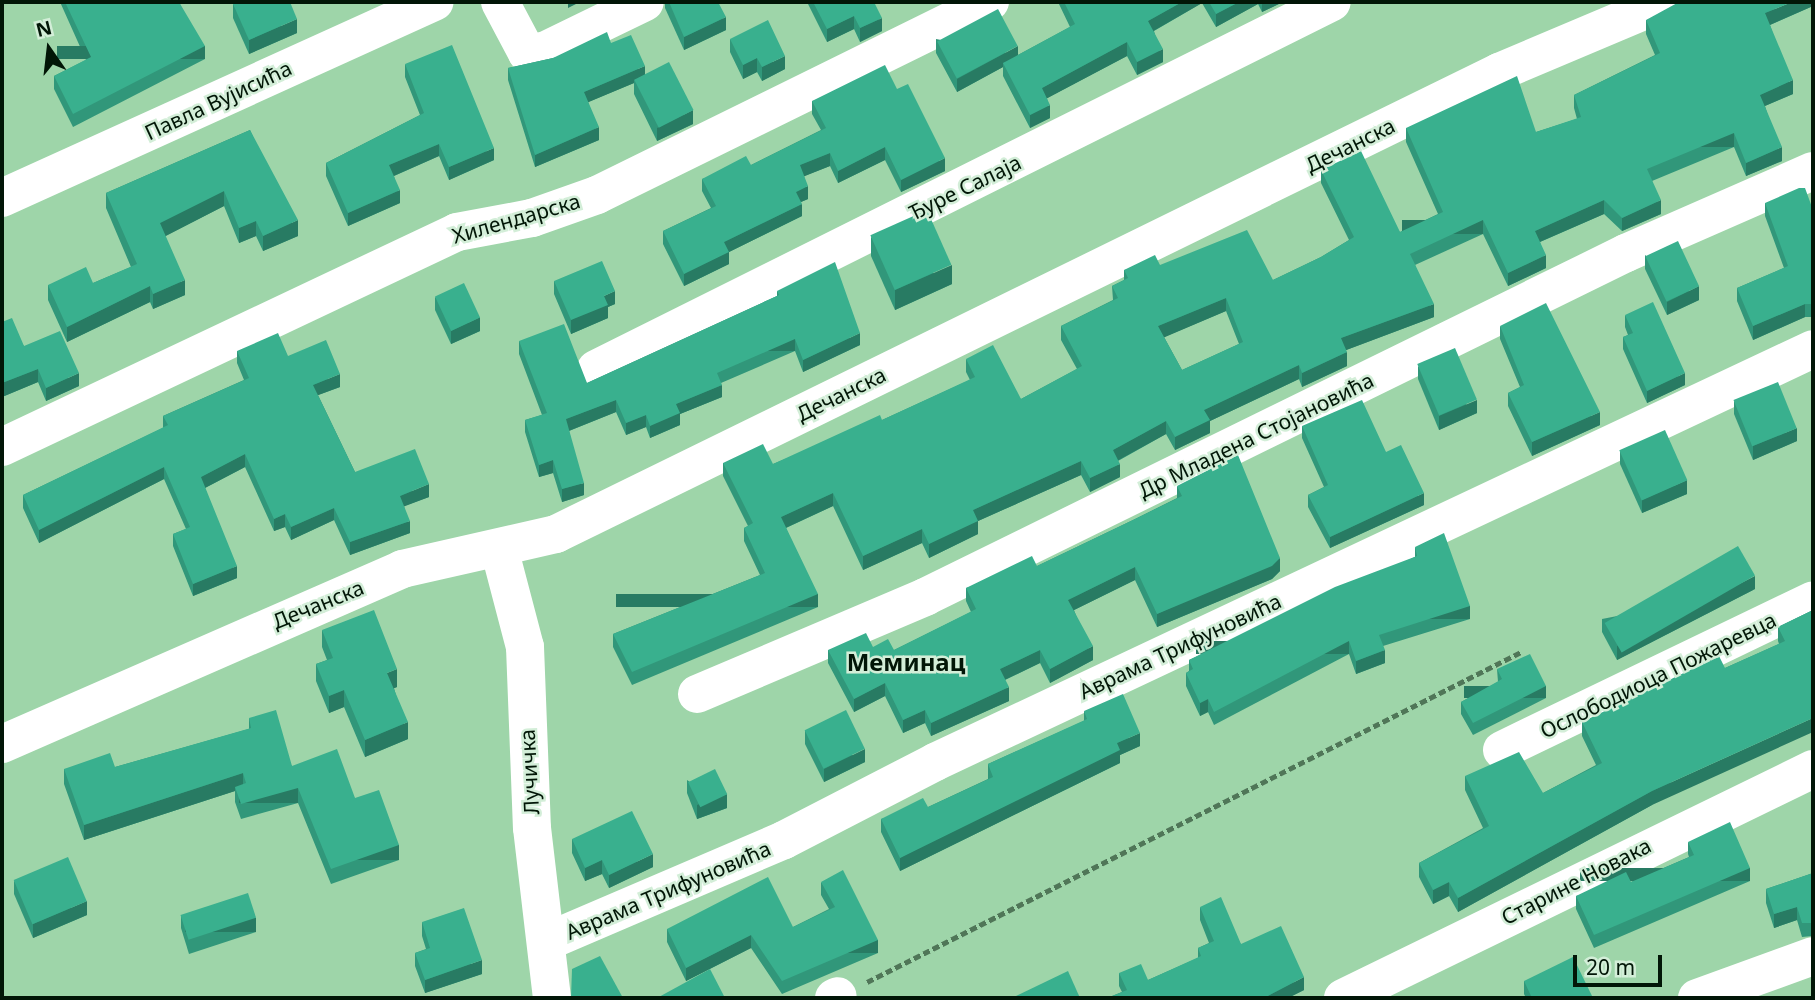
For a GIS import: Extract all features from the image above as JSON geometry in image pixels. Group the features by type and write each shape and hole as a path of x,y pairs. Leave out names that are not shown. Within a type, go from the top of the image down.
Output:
{"street":[{"name":"Павла Вујисића","path":"2,198 435,2"},
{"path":"500,2 527,53 544,51 645,2"},
{"name":"Хилендарска","path":"2,447 457,232 532,218 597,195 990,2"},
{"name":"Ђуре Салаја","path":"596,369 1332,2"},
{"name":"Дечанска","path":"2,744 402,569 555,534 1486,78 1664,2"},
{"name":"Др Младена Стојановића","path":"697,694 925,597 1626,253 1813,171"},
{"name":"Аврама Трифуновића","path":"547,942 784,839 947,756 1813,349"},
{"name":"Лучичка","path":"499,548 525,647 532,828 552,998"},
{"name":"Ослободиоца Пожаревца","path":"1502,750 1813,600"},
{"name":"Старине Новака","path":"1343,998 1813,769"},
{"path":"1697,998 1813,956"}],"path":[{"path":"836,997 1521,652"}],"building":[{"path":"65,2 179,2 205,46 73,114 54,76 91,57"},
{"path":"290,2 297,19 249,40 233,4"},
{"path":"669,2 718,2 726,17 684,37"},
{"path":"813,2 874,2 882,18 860,28 854,16 827,29"},
{"path":"1064,2 1182,2 1148,21 1163,49 1137,62 1127,42 1042,88 1050,105 1030,115 1003,63 1075,24"},
{"path":"1209,2 1239,2 1216,14"},
{"path":"1679,2 1792,2 1765,13 1793,80 1760,95 1782,147 1746,163 1734,133 1647,169 1661,200 1622,218 1604,200 1535,231 1546,255 1508,273 1483,220 1410,254 1434,304 1341,338 1347,352 1302,373 1299,365 1204,410 1210,420 1175,437 1166,421 1113,450 1120,464 1090,478 1081,461 973,510 978,521 929,544 922,529 863,556 833,493 781,517 818,594 632,672 613,634 765,573 744,528 753,523 723,463 763,444 773,464 880,415 882,420 975,377 966,359 993,345 1021,399 1082,366 1061,326 1118,298 1112,286 1128,278 1124,270 1155,255 1160,265 1247,230 1273,280 1321,257 1354,237 1321,170 1361,151 1400,232 1443,212 1406,128 1517,76 1536,132 1581,117 1574,95 1660,53 1646,20","holes":["1226,298 1243,342 1182,370 1158,326"]},
{"path":"998,9 1018,46 957,78 937,41"},
{"path":"768,20 785,56 762,67 757,58 743,65 730,39"},
{"path":"607,32 611,43 631,35 645,66 584,92 599,127 535,155 508,68 553,58"},
{"path":"452,45 494,148 449,167 439,144 389,165 400,190 348,213 326,163 424,113 405,64"},
{"path":"669,62 694,110 659,128 634,80"},
{"path":"885,65 897,89 908,84 945,158 901,180 885,147 838,171 830,153 800,165 808,186 796,192 802,204 724,242 729,252 684,274 663,231 716,206 702,179 746,156 751,165 826,128 812,101"},
{"path":"250,130 298,220 263,236 256,221 239,228 224,191 160,223 185,280 153,294 150,286 67,327 48,285 86,267 93,283 137,264 106,193"},
{"path":"1799,188 1805,188 1813,210 1813,304 1805,304 1753,326 1737,288 1788,266 1765,203"},
{"path":"927,210 951,265 895,290 870,235"},
{"path":"1678,241 1699,286 1667,302 1645,256"},
{"path":"602,261 615,291 604,296 608,305 571,320 554,281"},
{"path":"835,262 860,333 803,360 795,339 717,373 722,385 676,404 680,413 650,426 646,415 626,423 616,400 566,419 584,483 562,489 553,460 539,465 525,420 547,413 519,341 564,324 587,383 779,295 777,291"},
{"path":"464,283 480,317 451,331 435,297"},
{"path":"1653,302 1685,373 1647,391 1623,337 1633,333 1625,315"},
{"path":"1546,303 1600,412 1532,442 1508,393 1524,385 1500,326"},
{"path":"12,318 24,346 60,331 79,373 46,388 38,369 2,383 2,322"},
{"path":"278,333 288,356 326,340 340,374 313,385 355,472 415,449 429,484 400,496 410,521 350,542 334,508 291,527 285,514 274,519 245,454 201,477 237,566 193,584 173,534 190,527 164,467 39,530 23,495 168,425 163,416 249,378 237,351"},
{"path":"1455,348 1477,400 1439,416 1417,364"},
{"path":"1778,382 1797,428 1752,446 1733,400"},
{"path":"1362,400 1386,452 1401,445 1424,493 1330,537 1308,495 1328,485 1302,426"},
{"path":"1665,430 1687,480 1642,501 1619,450"},
{"path":"1238,455 1280,558 1272,566 1157,614 1135,567 1068,600 1093,646 1050,669 1040,650 1000,669 1009,687 931,723 925,710 903,720 885,683 854,699 828,650 866,633 873,647 888,639 894,650 976,609 966,588 1032,556 1037,566 1133,520 1182,496 1177,486"},
{"path":"1444,533 1470,606 1379,635 1385,650 1356,661 1349,641 1214,712 1208,699 1200,703 1186,673 1193,669 1189,660 1335,587 1417,556 1415,547"},
{"path":"1738,546 1755,575 1622,652 1605,623"},
{"path":"374,610 397,669 387,673 408,722 365,740 344,690 329,696 316,664 333,658 322,630"},
{"path":"1813,610 1813,718 1652,791 1458,898 1449,882 1433,890 1419,863 1489,826 1465,776 1519,752 1543,793 1602,763 1582,722 1719,656 1725,668 1785,641 1778,627"},
{"path":"1530,654 1546,686 1473,723 1461,702 1502,679 1497,669"},
{"path":"1123,694 1140,733 1117,743 1120,750 900,858 881,819 923,798 928,807 993,777 988,764 1087,719 1084,711"},
{"path":"276,710 292,766 337,749 355,798 379,790 399,845 331,869 298,788 241,804 235,787 246,783 243,773 84,825 64,769 110,753 115,767 251,728 249,718"},
{"path":"846,710 865,749 824,769 805,730"},
{"path":"715,769 727,794 700,807 688,782"},
{"path":"632,811 653,854 609,875 602,860 585,868 572,839"},
{"path":"1730,822 1750,868 1594,935 1576,896 1626,872 1631,882 1694,855 1688,842"},
{"path":"68,857 87,901 32,924 14,880"},
{"path":"843,870 878,940 782,981 751,935 686,968 667,929 768,877 793,927 835,907 821,882"},
{"path":"1813,873 1813,923 1802,923 1797,907 1774,914 1766,889"},
{"path":"248,893 256,918 189,940 180,915"},
{"path":"1221,897 1241,944 1281,926 1304,977 1264,998 1107,998 1127,990 1119,973 1141,964 1148,980 1201,956 1198,948 1214,941 1200,907"},
{"path":"464,908 482,960 425,980 415,953 430,948 422,922"},
{"path":"600,956 623,998 571,998 572,969"},
{"path":"1573,957 1593,998 1532,998 1524,981"},
{"path":"710,969 725,998 657,998"},
{"path":"1068,971 1080,998 1012,998"}],"district":[{"name":"Меминац","path":"906,662"}]}
